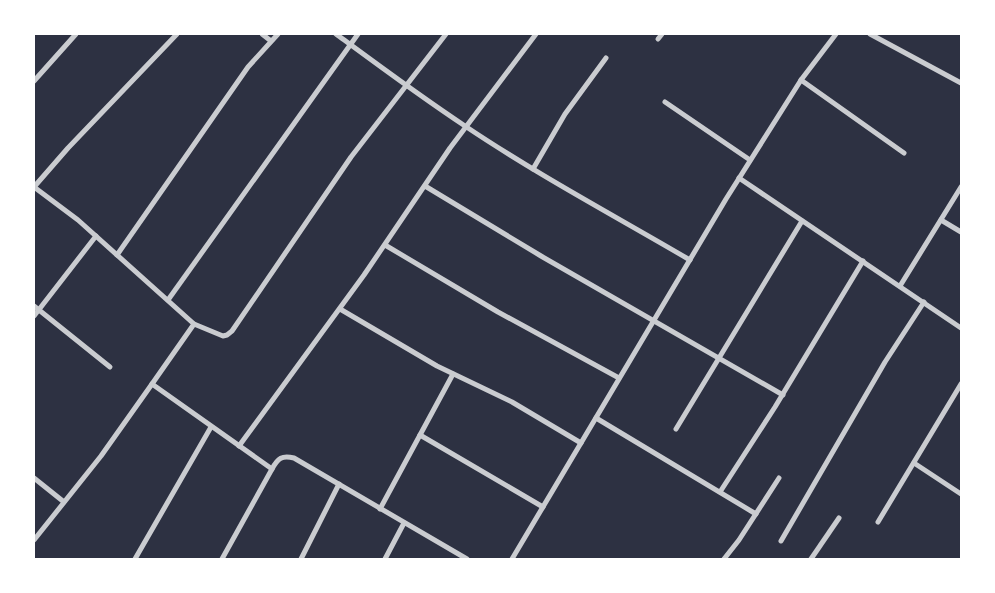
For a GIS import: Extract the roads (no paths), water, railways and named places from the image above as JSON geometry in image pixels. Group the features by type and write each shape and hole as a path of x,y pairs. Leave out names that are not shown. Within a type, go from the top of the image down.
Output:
{"street":[{"path":"34,81 76,34"},
{"path":"177,34 68,148 34,187 78,220 194,324 223,336 232,331 352,157 446,34"},
{"path":"262,34 270,41"},
{"path":"117,255 248,67 278,34"},
{"path":"336,34 406,86 466,127 533,169 690,260"},
{"path":"168,300 358,34"},
{"path":"239,446 340,309 466,127 536,34"},
{"path":"658,39 662,34"},
{"path":"512,559 750,160 801,80 836,34"},
{"path":"870,34 961,82"},
{"path":"533,169 565,114 606,58"},
{"path":"801,80 904,153"},
{"path":"665,102 750,160"},
{"path":"739,178 961,328"},
{"path":"425,186 540,256 782,395"},
{"path":"900,286 961,187"},
{"path":"941,220 961,232"},
{"path":"676,430 802,221"},
{"path":"34,316 36,308 96,236"},
{"path":"385,245 498,312 619,378"},
{"path":"720,492 782,395 863,260"},
{"path":"781,541 886,362 924,302"},
{"path":"36,308 110,367"},
{"path":"340,309 437,366 512,402 581,443"},
{"path":"34,540 102,456 194,324"},
{"path":"380,509 453,374"},
{"path":"152,384 272,469"},
{"path":"878,522 961,384"},
{"path":"596,418 756,514"},
{"path":"135,559 211,426"},
{"path":"420,435 543,507"},
{"path":"222,559 278,459 284,456 294,458 467,559"},
{"path":"914,463 961,494"},
{"path":"34,478 64,502"},
{"path":"724,559 779,478"},
{"path":"301,559 339,484"},
{"path":"811,559 839,518"},
{"path":"385,559 404,523"}]}
